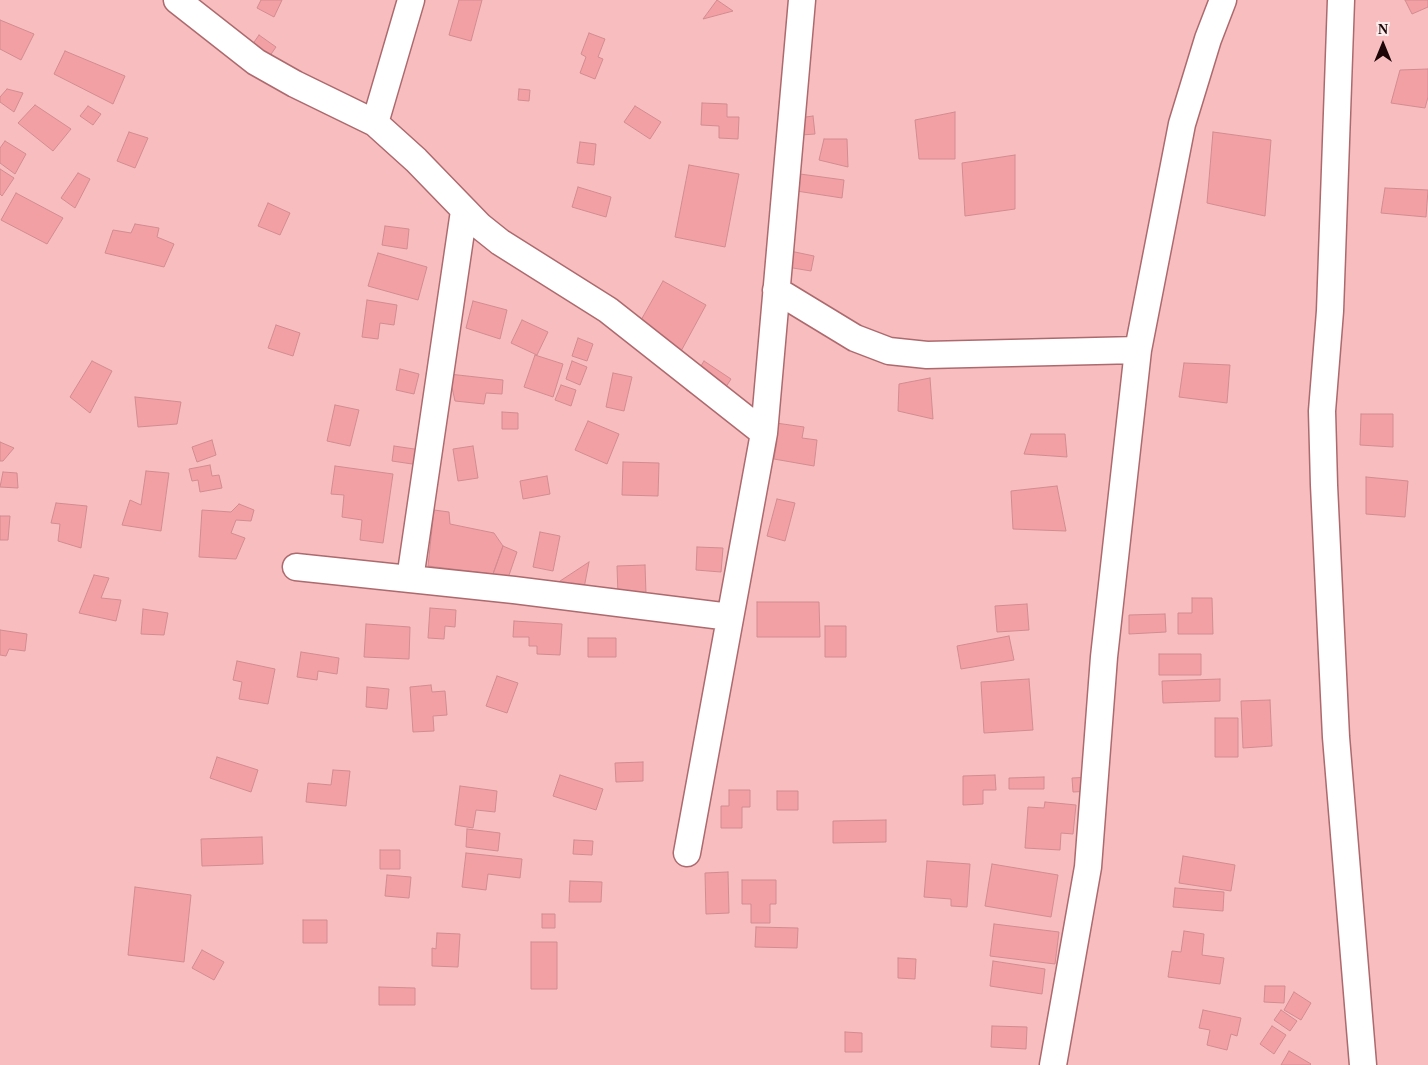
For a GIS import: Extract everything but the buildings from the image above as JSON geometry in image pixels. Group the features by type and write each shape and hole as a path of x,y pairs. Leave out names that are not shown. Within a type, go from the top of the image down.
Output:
{"street":[{"path":"177,0 256,62 295,84 375,123 416,160 464,211 500,242 608,310 764,433"},
{"path":"375,123 411,0"},
{"path":"687,853 764,433 802,0"},
{"path":"1053,1065 1088,868 1104,657 1138,350 1182,124 1208,39 1223,0"},
{"path":"1341,0 1330,311 1322,411 1336,737 1363,1065"},
{"path":"410,579 464,211"},
{"path":"776,290 855,338 889,351 927,355 1138,350"},
{"path":"296,567 514,590 730,617"}]}
